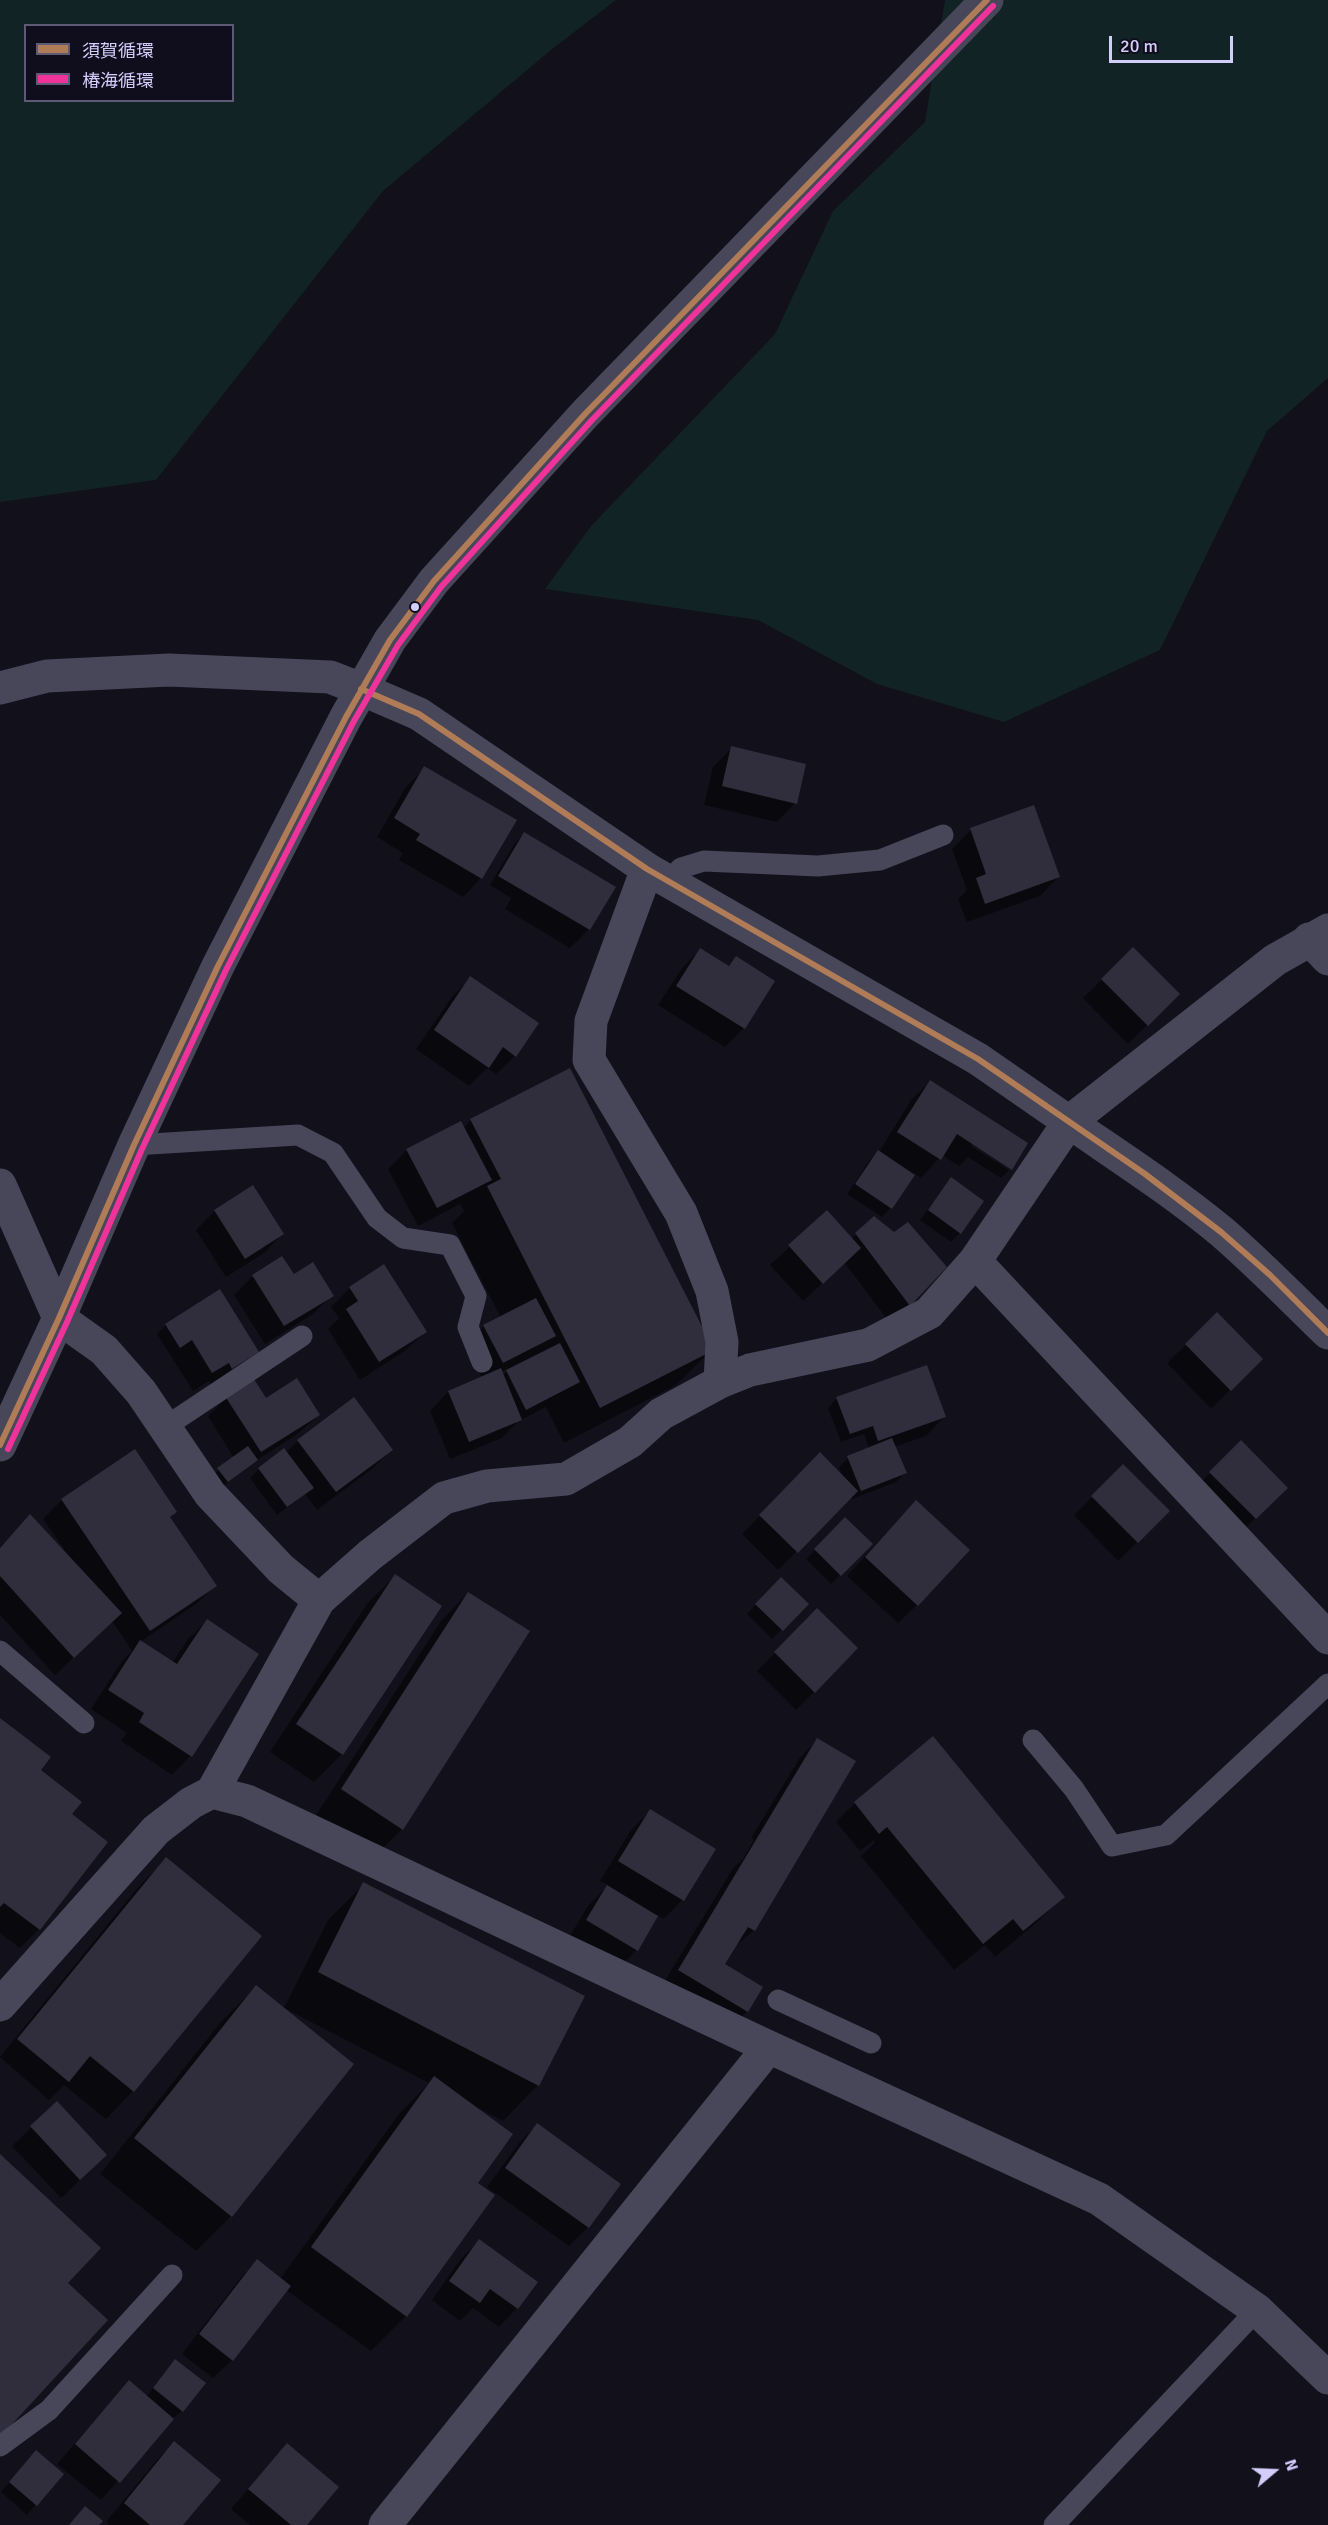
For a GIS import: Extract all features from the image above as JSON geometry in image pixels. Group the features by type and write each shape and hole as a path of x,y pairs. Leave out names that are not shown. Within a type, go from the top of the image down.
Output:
{"street":[{"path":"0,1445 59,1318 134,1144 218,966 361,689 390,640 434,581 585,414 987,0"},
{"path":"0,688 47,676 169,670 330,677 428,719 658,876 978,1059 1145,1174 1221,1232 1270,1275 1328,1334"},
{"path":"658,876 591,1021 589,1060 681,1213 712,1291 722,1342 720,1382"},
{"path":"0,2005 156,1830 191,1803 212,1792 319,1600 370,1555 444,1498 487,1486 566,1479 630,1442 662,1414 720,1382 750,1370 868,1345 929,1313 975,1261 1069,1122 1275,960 1322,943"},
{"path":"0,1185 59,1318 104,1350 141,1392 210,1494 281,1569 319,1600"},
{"path":"975,1261 1328,1638"},
{"path":"212,1792 247,1801 769,2047 1099,2199 1257,2310 1328,2378"},
{"path":"385,2525 769,2047"}],"lane":[{"path":"658,876 704,861 818,866 880,860 943,835"},
{"path":"134,1144 298,1135 333,1153 377,1218 403,1238 450,1245 476,1296 468,1327 482,1362"},
{"path":"165,1427 302,1336"},
{"path":"0,1651 84,1723"},
{"path":"1033,1740 1074,1790 1112,1846 1166,1835 1328,1684"},
{"path":"778,2000 871,2043"},
{"path":"0,2445 49,2410 172,2275"},
{"path":"1054,2525 1257,2310"}],"shaded area":[{"path":"0,0 616,0 551,50 383,191 156,480 0,502"},
{"path":"945,0 1328,0 1328,378 1267,431 1160,650 1004,722 877,684 758,620 545,589 591,526 775,334 833,211 925,122"}],"building":[{"path":"731,746 806,764 797,804 722,786"},
{"path":"424,766 517,820 482,879 416,840 420,834 394,818"},
{"path":"1034,805 1060,877 985,904 976,878 986,874 970,828"},
{"path":"524,832 616,887 590,930 498,876"},
{"path":"1133,947 1180,994 1148,1026 1101,979"},
{"path":"700,948 729,966 736,956 775,981 745,1029 676,986"},
{"path":"470,976 539,1023 516,1057 503,1047 489,1068 434,1030"},
{"path":"570,1068 714,1350 600,1408 487,1186 501,1179 470,1119"},
{"path":"930,1080 1028,1143 1012,1170 957,1134 941,1160 897,1132"},
{"path":"461,1121 492,1180 437,1208 406,1149"},
{"path":"878,1150 915,1175 892,1209 855,1184"},
{"path":"951,1177 984,1201 961,1234 928,1210"},
{"path":"253,1185 284,1234 245,1259 214,1210"},
{"path":"827,1210 861,1248 823,1284 788,1245"},
{"path":"874,1216 894,1232 908,1222 947,1267 910,1306 855,1233"},
{"path":"282,1256 294,1274 313,1262 334,1296 284,1326 252,1275"},
{"path":"384,1264 427,1332 379,1362 346,1309 358,1301 349,1287"},
{"path":"220,1289 259,1352 232,1369 229,1363 212,1373 192,1340 180,1348 165,1324"},
{"path":"536,1298 556,1336 503,1363 483,1325"},
{"path":"1217,1312 1263,1359 1231,1391 1185,1344"},
{"path":"560,1343 580,1382 526,1410 506,1370"},
{"path":"927,1365 946,1417 878,1441 873,1426 850,1434 836,1397"},
{"path":"501,1368 522,1420 469,1442 448,1391"},
{"path":"297,1378 320,1415 261,1452 225,1396 254,1379 266,1398"},
{"path":"354,1397 393,1450 336,1492 297,1440"},
{"path":"892,1438 907,1473 861,1491 847,1456"},
{"path":"1241,1440 1288,1488 1256,1519 1209,1472"},
{"path":"248,1446 258,1460 228,1482 217,1468"},
{"path":"284,1448 314,1488 287,1507 258,1468"},
{"path":"135,1449 177,1512 170,1517 217,1586 150,1631 61,1499"},
{"path":"820,1452 858,1491 798,1553 759,1515"},
{"path":"1123,1464 1170,1511 1138,1543 1091,1496"},
{"path":"916,1500 970,1550 918,1606 865,1557"},
{"path":"30,1514 122,1613 74,1658 0,1576 0,1548"},
{"path":"845,1517 873,1544 841,1576 814,1549"},
{"path":"395,1574 442,1606 343,1755 296,1724"},
{"path":"781,1577 809,1604 783,1631 755,1604"},
{"path":"468,1592 530,1631 403,1830 341,1789"},
{"path":"817,1608 858,1648 815,1693 774,1652"},
{"path":"207,1619 259,1654 192,1757 139,1722 144,1713 108,1690 140,1640 177,1664"},
{"path":"0,1718 51,1757 41,1770 82,1802 72,1814 108,1842 40,1930 4,1903 0,1907"},
{"path":"933,1736 1065,1897 1023,1931 1013,1919 983,1944 887,1827 879,1834 854,1802"},
{"path":"817,1738 856,1761 755,1931 748,1927 725,1964 763,1987 748,2012 678,1970"},
{"path":"650,1809 716,1849 684,1901 618,1861"},
{"path":"166,1857 262,1936 134,2092 90,2056 69,2082 17,2039"},
{"path":"363,1882 585,1996 539,2086 318,1972"},
{"path":"607,1885 658,1916 638,1951 586,1920"},
{"path":"256,1985 354,2064 232,2217 134,2138"},
{"path":"434,2076 513,2134 478,2183 495,2195 407,2317 311,2247"},
{"path":"57,2101 107,2155 80,2180 30,2126"},
{"path":"537,2123 621,2184 589,2228 505,2168"},
{"path":"0,2154 101,2248 68,2283 108,2320 2,2435 0,2433"},
{"path":"479,2239 538,2282 518,2309 490,2289 480,2303 449,2281"},
{"path":"257,2259 291,2286 233,2361 199,2334"},
{"path":"175,2359 206,2383 183,2412 153,2388"},
{"path":"129,2380 174,2419 120,2483 75,2444"},
{"path":"174,2441 221,2480 183,2525 150,2525 124,2503"},
{"path":"287,2443 339,2487 307,2525 291,2525 248,2489"},
{"path":"36,2450 64,2474 37,2506 9,2482"},
{"path":"85,2506 103,2521 99,2525 69,2525"}],"transit line":[{"name":"須賀循環","path":"0,1445 59,1318 134,1145 218,966 346,717 390,640 434,581 585,414 987,0"},
{"name":"椿海循環","path":"8,1449 67,1322 142,1149 226,970 354,721 398,645 441,587 592,420 993,6"},
{"name":"須賀循環","path":"361,689 419,714 647,869 978,1059 1145,1174 1221,1232 1270,1275 1328,1333"}]}
